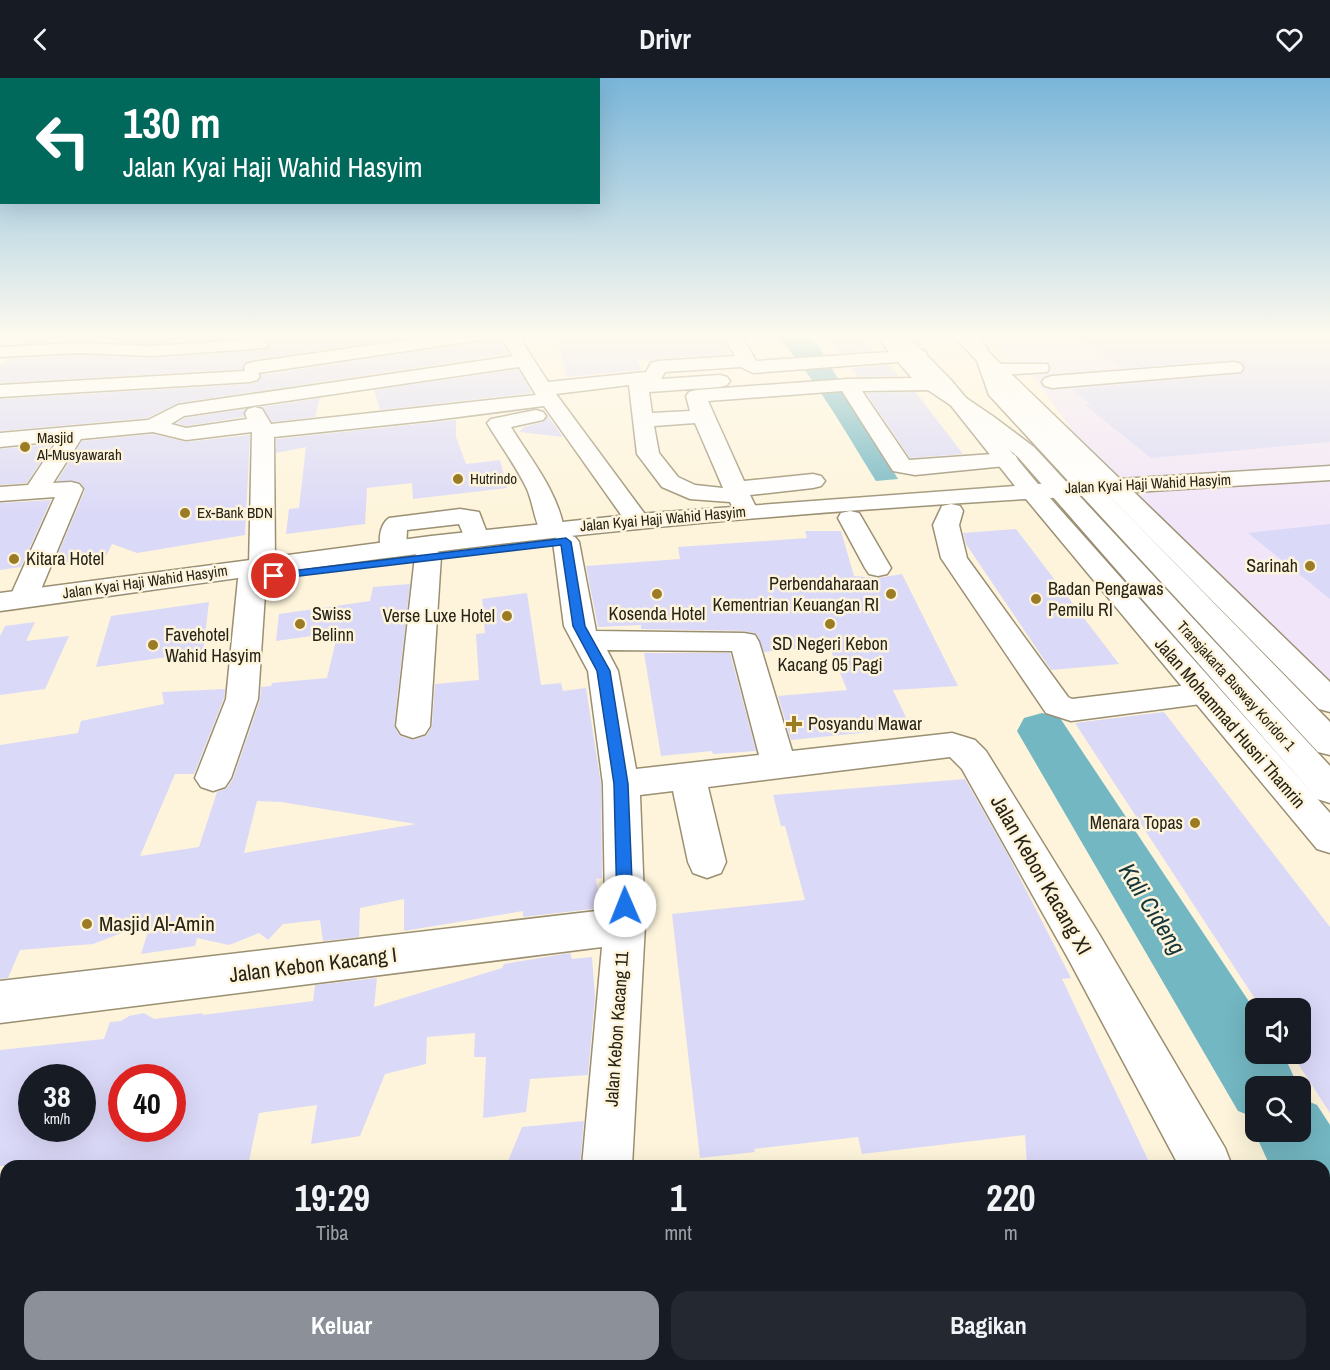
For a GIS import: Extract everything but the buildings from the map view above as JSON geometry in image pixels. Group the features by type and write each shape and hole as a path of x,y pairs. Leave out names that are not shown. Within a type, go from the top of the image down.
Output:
{"street":[{"path":"213,778 242,699 257,572 262,428 249,395"},
{"path":"153,426 176,412 275,395"},
{"path":"543,395 638,521"},
{"path":"0,440 153,426 186,435 435,414 567,395"},
{"path":"639,395 648,454 670,482 690,492 740,499 813,481"},
{"path":"705,395 696,396 702,416 740,499"},
{"path":"854,395 901,466 915,468 1007,460"},
{"name":"Transjakarta Busway Koridor 1","path":"950,395 987,421 1080,496 1330,743"},
{"name":"Jalan Mohammad Husni Thamrin","path":"1010,395 1080,496 1205,694 1330,838"},
{"name":"Jalan Kebon Kacang 11","path":"545,400 498,423 542,495 558,535 579,626 585,640 596,654 603,671 621,784 625,925 607,1160"},
{"name":"Jalan Mohammad Husni Thamrin","path":"961,404 1007,460 1080,496 1330,701"},
{"path":"643,420 702,416"},
{"path":"36,491 73,434"},
{"name":"Jalan Kyai Haji Wahid Hasyim","path":"0,614 393,549 476,538 558,535 940,507 1330,473"},
{"name":"Jalan Kyai Haji Wahid Hasyim","path":"1080,496 1330,483"},
{"path":"0,494 71,489 12,601"},
{"name":"Transjakarta Busway Koridor 1","path":"1080,496 1330,789"},
{"name":"Jalan Kyai Haji Wahid Hasyim","path":"12,601 257,572 428,556 638,521 740,499 864,512"},
{"path":"940,507 954,558 1057,705 1071,710 1205,694"},
{"path":"864,512 878,568"},
{"path":"413,726 428,556"},
{"path":"585,640 742,640 779,764"},
{"name":"Jalan Kebon Kacang XI","path":"621,784 952,745 968,753 1078,937 1204,1160"},
{"path":"688,776 707,862"},
{"name":"Jalan Kebon Kacang I","path":"0,1002 569,934 625,925"}],"shaded area":[{"path":"1047,395 1330,395 1330,713 1124,503"}],"water":[{"path":"822,395 848,395 898,479 876,481"}],"waterway":[{"name":"Kali Cideng","path":"1042,731 1257,1076"},
{"name":"Kali Cideng","path":"1298,1142 1309,1160"}],"place":[{"name":"Masjid Al-Musyawarah","path":"25,447"},
{"name":"Hutrindo","path":"458,479"},
{"name":"Ex-Bank BDN","path":"185,513"},
{"name":"Kitara Hotel","path":"14,559"},
{"name":"Sarinah","path":"1310,566"},
{"name":"Kosenda Hotel","path":"657,594"},
{"name":"Perbendaharaan Kementrian Keuangan RI","path":"891,594"},
{"name":"Badan Pengawas Pemilu RI","path":"1036,599"},
{"name":"Verse Luxe Hotel","path":"507,616"},
{"name":"Swiss Belinn","path":"300,624"},
{"name":"SD Negeri Kebon Kacang 05 Pagi","path":"830,624"},
{"name":"Favehotel Wahid Hasyim","path":"153,645"},
{"name":"Posyandu Mawar","path":"794,724"},
{"name":"Menara Topas","path":"1195,823"},
{"name":"Masjid Al-Amin","path":"87,924"}],"route":[{"path":"274,576 382,561 566,542 579,626 585,640 596,654 603,671 621,784 625,906"}]}
